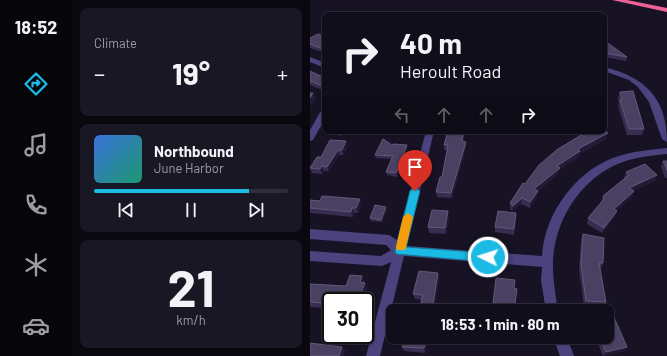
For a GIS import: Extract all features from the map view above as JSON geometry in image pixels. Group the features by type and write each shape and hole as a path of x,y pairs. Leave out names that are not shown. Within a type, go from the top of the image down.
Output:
{"highway":[{"path":"616,0 667,10"},
{"path":"636,0 667,5"}],"street":[{"path":"310,59 322,65"},
{"path":"607,70 626,75 644,86 653,101 667,139"},
{"path":"310,138 322,116"},
{"path":"373,356 429,134"},
{"path":"551,304 546,281 546,262 550,238 559,212 567,199 586,178 605,166 625,157 640,153 667,151"},
{"path":"310,234 389,240 400,251"},
{"path":"310,256 382,261 400,251 546,262"},
{"path":"563,344 567,356"}],"building":[{"path":"318,34 322,36 322,49 310,44 310,38"},
{"path":"607,42 627,57 607,54"},
{"path":"310,71 322,77 322,86 310,81"},
{"path":"633,91 644,129 629,129 620,100 622,100 620,92"},
{"path":"447,134 463,134 462,141 466,142 451,193 436,192 440,177 442,177 448,145 444,145"},
{"path":"583,134 606,134 578,149 580,151 557,166 560,168 534,189 538,191 530,202 522,198 513,206 510,203 523,183 525,184 539,165 558,149"},
{"path":"383,139 392,145 407,145 404,153 411,158 403,157 396,173 386,172 393,156 375,155"},
{"path":"330,140 346,141 342,150 338,150 327,167 322,166 320,169 310,168 317,157 321,157"},
{"path":"663,161 667,161 667,170"},
{"path":"645,164 657,175 629,188 634,191 614,209 617,211 604,228 588,218 604,199 603,196 629,175 626,172"},
{"path":"322,196 360,199 356,208 352,208 351,212 310,208 310,200 320,201"},
{"path":"375,205 386,207 381,220 370,218"},
{"path":"432,210 448,211 445,228 428,227"},
{"path":"498,211 516,213 514,229 495,227"},
{"path":"583,234 604,238 603,263 599,263 606,302 586,301 581,264"},
{"path":"419,271 438,273 433,304 421,303 423,295 413,294"},
{"path":"350,275 362,276 360,282 365,283 361,292 322,292 321,303 310,302 310,284 346,286"},
{"path":"496,278 515,280 514,288 517,289 515,304 493,303"},
{"path":"614,317 627,347 606,352 602,344 614,344"},
{"path":"310,343 342,347 339,356 310,356"},
{"path":"403,344 425,344 424,348 402,347"}],"slow traffic":[{"path":"401,247 408,217"}],"route":[{"path":"415,191 400,251 488,257"}]}
